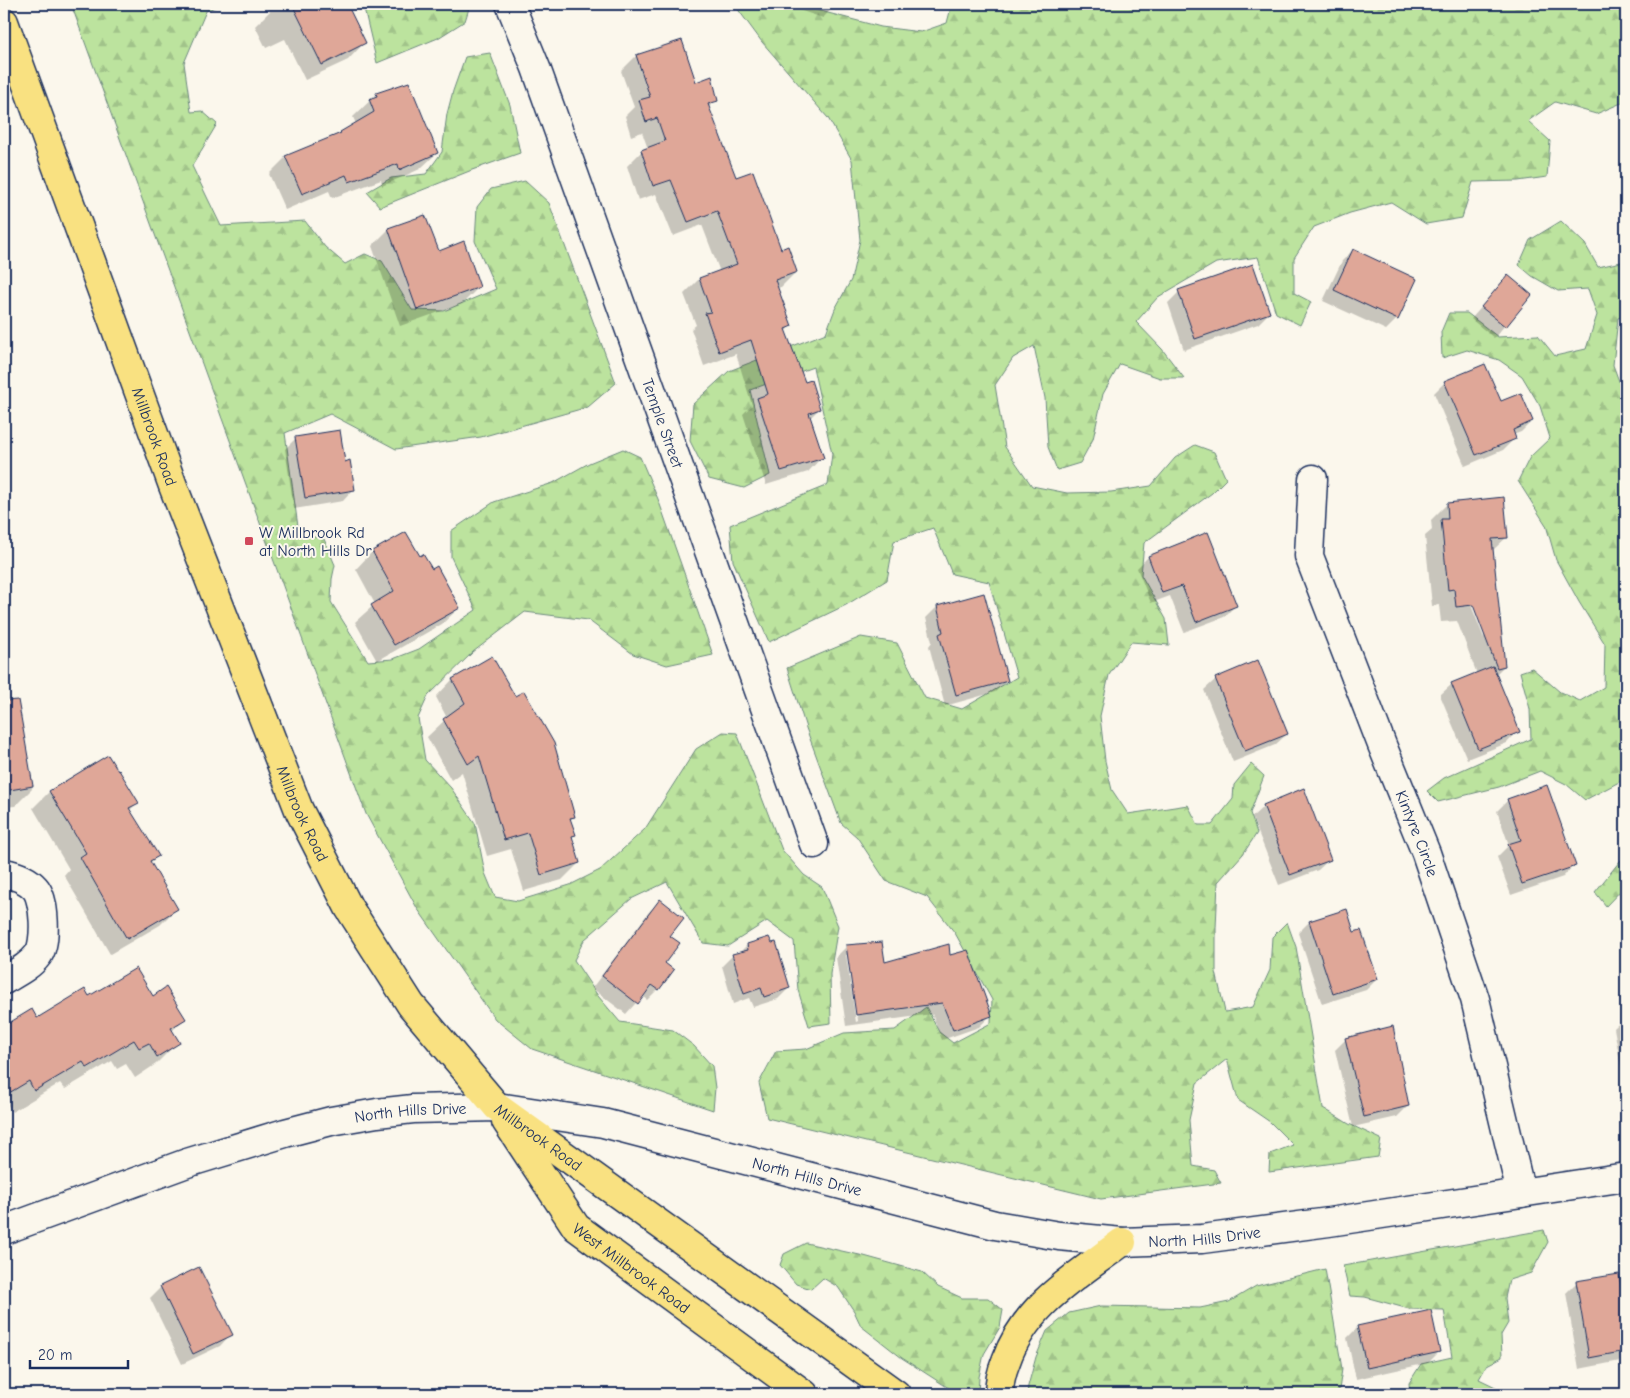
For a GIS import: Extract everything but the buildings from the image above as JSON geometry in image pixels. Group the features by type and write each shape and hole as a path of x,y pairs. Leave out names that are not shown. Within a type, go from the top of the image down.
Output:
{"main road":[{"name":"Millbrook Road","path":"4,22 173,486 299,810 348,908 411,1005 497,1107 896,1394"},
{"name":"West Millbrook Road","path":"497,1107 576,1227 804,1394"},
{"path":"999,1394 1003,1370 1010,1350 1026,1322 1047,1299 1122,1242"}],"street":[{"name":"Temple Street","path":"510,4 536,68 814,844"},
{"name":"Kintyre Circle","path":"1313,480 1309,556 1426,853 1472,990 1522,1193"},
{"path":"4,873 18,876 36,888 43,910 44,933 39,954 24,969 4,980"},
{"name":"North Hills Drive","path":"4,1230 187,1163 285,1133 331,1121 413,1108 497,1107 604,1123 996,1225 1059,1236 1122,1242 1202,1239 1322,1223 1626,1177"}],"green space":[{"path":"71,4 221,4 206,11 184,63 191,112 202,111 217,124 192,166 221,226 305,221 325,247 345,264 365,254 382,261 412,310 444,311 496,289 475,241 477,207 491,189 525,181 549,203 616,383 588,407 481,437 396,449 330,414 285,433 299,534 324,539 335,565 331,602 368,661 393,659 419,649 476,610 451,557 451,531 494,502 553,483 589,463 623,449 640,457 658,499 713,655 667,665 633,654 588,620 525,612 473,652 428,696 418,718 425,760 451,788 475,823 485,873 495,897 518,901 570,885 600,870 645,829 696,749 723,732 737,733 782,850 804,875 822,887 838,926 830,974 831,1023 809,1026 798,990 794,941 767,921 728,946 703,943 667,882 631,899 584,940 574,960 598,996 620,1022 673,1030 694,1046 712,1066 715,1088 713,1110 532,1049 495,1019 417,908 366,814"},
{"path":"363,4 470,5 465,21 438,38 377,63"},
{"path":"734,4 794,4 881,27 921,32 947,23 952,4 1626,4 1626,101 1596,114 1555,102 1528,121 1550,141 1547,177 1518,181 1473,182 1462,218 1426,224 1391,202 1350,213 1314,227 1294,258 1294,293 1311,302 1300,325 1276,313 1258,257 1216,263 1158,297 1136,322 1162,349 1184,378 1160,378 1120,364 1103,394 1093,439 1080,463 1057,470 1048,447 1045,398 1034,346 1013,358 995,385 1005,447 1032,486 1067,493 1111,492 1151,486 1175,458 1195,445 1214,452 1226,479 1212,493 1144,543 1141,575 1166,619 1169,645 1131,642 1109,675 1100,716 1105,761 1112,790 1128,814 1188,805 1198,825 1212,825 1233,799 1234,785 1251,764 1264,776 1250,813 1257,833 1243,854 1218,882 1216,972 1225,1012 1253,1007 1270,970 1272,937 1287,922 1296,947 1323,1108 1349,1124 1381,1139 1378,1157 1269,1172 1270,1154 1293,1145 1270,1122 1238,1100 1227,1059 1197,1083 1189,1120 1193,1166 1214,1170 1221,1183 1101,1199 767,1118 759,1083 776,1051 806,1049 844,1033 895,1030 926,1007 939,1032 953,1043 991,1023 992,1000 955,933 927,897 886,881 857,837 841,823 806,728 787,668 861,637 897,643 925,698 962,709 1017,677 989,582 952,574 933,528 894,541 887,580 846,605 769,642 733,561 730,525 828,485 832,454 813,367 750,390 770,475 744,488 709,479 690,441 693,404 729,371 826,333 835,309 851,280 860,240 852,160 828,118 762,42"},
{"path":"490,53 510,105 520,153 380,207 367,192 391,178 426,174 442,152 447,114 465,57"},
{"path":"1561,221 1585,244 1598,267 1626,261 1626,316 1618,318 1613,365 1626,400 1626,781 1621,781 1585,800 1566,784 1540,771 1499,787 1438,802 1427,791 1444,778 1531,739 1530,709 1520,672 1532,668 1560,692 1580,701 1604,687 1605,644 1556,560 1546,525 1518,481 1530,457 1550,438 1540,406 1522,376 1499,360 1467,350 1442,358 1441,332 1449,313 1467,313 1498,337 1538,335 1555,356 1586,349 1597,315 1588,289 1558,291 1532,276 1519,265 1530,240"},
{"path":"1626,857 1626,885 1606,906 1595,892 1620,861"},
{"path":"1544,1230 1548,1242 1531,1273 1509,1280 1505,1298 1508,1323 1501,1335 1502,1357 1487,1365 1479,1379 1510,1394 1410,1394 1409,1383 1421,1364 1452,1357 1444,1310 1409,1309 1365,1297 1350,1296 1343,1266"},
{"path":"806,1243 922,1272 938,1287 962,1298 988,1298 1003,1310 1000,1327 984,1354 979,1377 978,1394 958,1394 902,1358 861,1326 854,1311 838,1287 823,1278 811,1289 796,1284 780,1265 784,1254"},
{"path":"1325,1269 1342,1369 1339,1390 1334,1394 1027,1394 1036,1357 1047,1331 1069,1313 1101,1306 1200,1308 1229,1302 1256,1286"}],"place":[{"name":"W Millbrook Rd at North Hills Dr","path":"249,541"}]}
